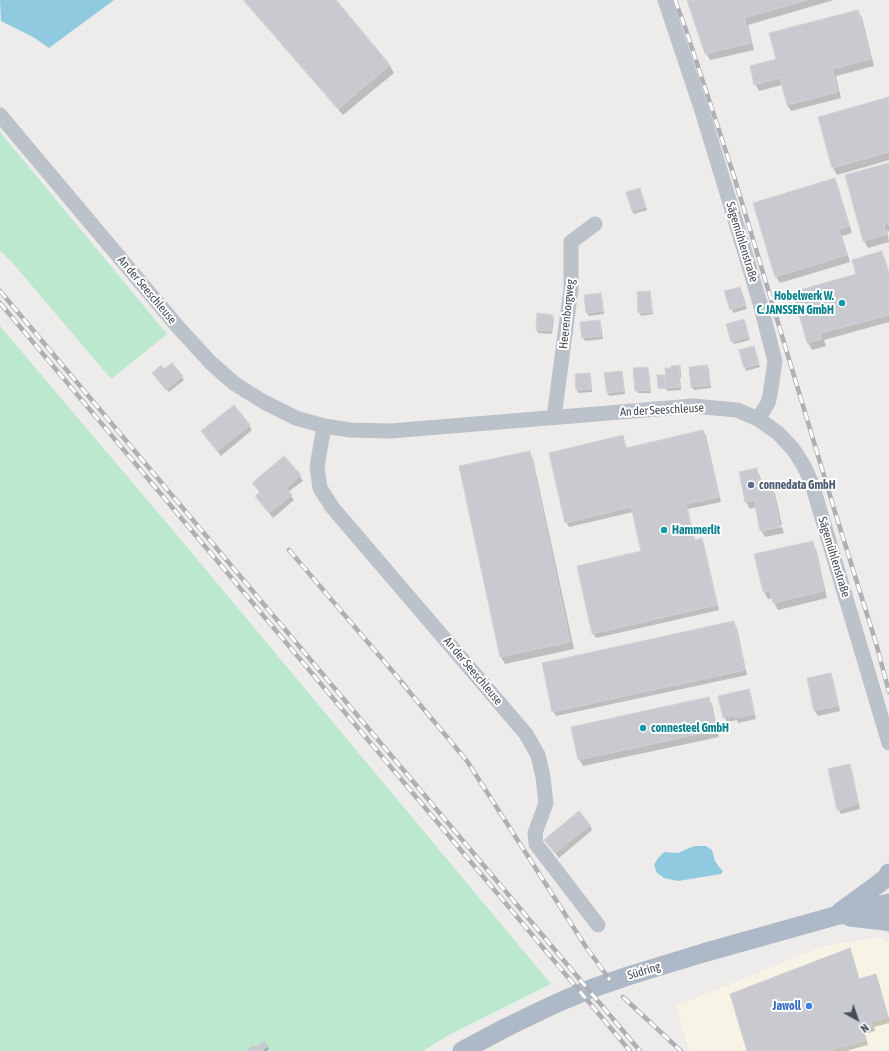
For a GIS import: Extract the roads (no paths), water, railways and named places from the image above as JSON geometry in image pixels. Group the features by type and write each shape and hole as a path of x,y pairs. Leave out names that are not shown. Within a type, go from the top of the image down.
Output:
{"main road":[{"path":"835,916 874,888 886,878 889,873"},
{"name":"Südring","path":"462,1051 507,1027 557,1003 593,988 703,953 835,916 889,903"},
{"name":"Südring","path":"835,916 889,922"}],"street":[{"name":"Sägemühlenstraße","path":"665,0 702,111 760,303 775,361 768,403 758,420 778,433 793,449 804,466 812,484 889,743"},
{"name":"An der Seeschleuse","path":"0,115 178,327 211,363 235,384 264,402 296,418 324,426 350,430 391,431 694,406 737,410 758,420"},
{"name":"Heerenborgweg","path":"554,417 571,289 570,242 595,224"},
{"name":"An der Seeschleuse","path":"324,426 317,467 320,488 332,507 526,734 538,754 543,777 546,803 535,833 536,844 598,925"}],"water":[{"path":"0,0 114,0 49,48 33,37 1,21"},
{"path":"694,846 706,846 712,850 715,861 723,871 721,874 678,881 664,878 657,873 654,865 664,852 678,853"}],"railway":[{"path":"675,0 733,173 876,643 889,692"},
{"path":"0,291 640,1051"},
{"path":"0,303 630,1051"},
{"path":"289,550 406,687"},
{"path":"402,683 467,761 586,947 610,980"},
{"path":"623,997 681,1051"}],"place":[{"name":"Hobelwerk W. C. JANSSEN GmbH","path":"842,303"},
{"name":"connedata GmbH","path":"751,485"},
{"name":"Hammerlit","path":"664,530"},
{"name":"connesteel GmbH","path":"643,728"},
{"name":"Jawoll","path":"809,1006"}]}
